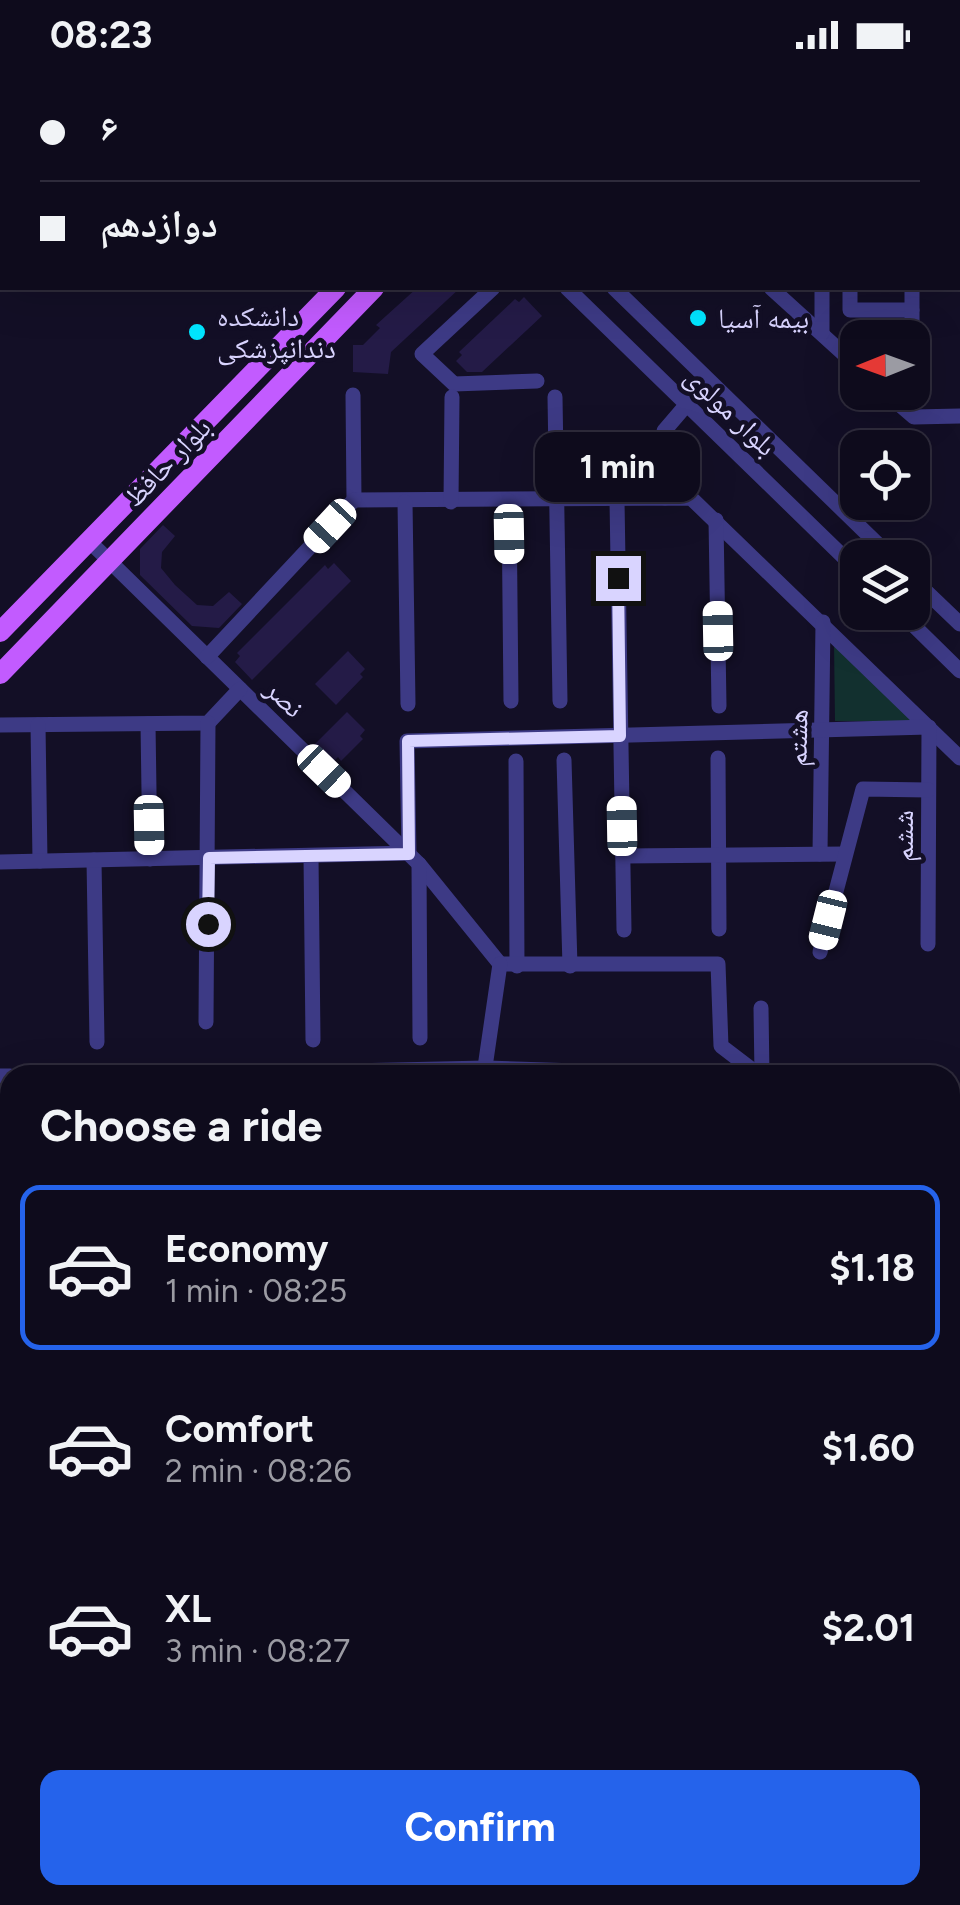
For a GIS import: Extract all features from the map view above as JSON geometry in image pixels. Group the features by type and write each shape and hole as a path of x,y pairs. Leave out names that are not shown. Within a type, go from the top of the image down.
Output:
{"main road":[{"name":"بلوار حافظ","path":"0,632 334,290"},
{"name":"بلوار حافظ","path":"0,674 372,290"}],"street":[{"path":"491,290 422,354 454,384 537,381"},
{"name":"بلوار مولوی","path":"569,290 840,553"},
{"name":"بلوار مولوی","path":"616,290 873,540"},
{"path":"774,290 840,350"},
{"path":"822,290 822,333"},
{"path":"850,290 850,310 912,310"},
{"path":"912,290 912,320"},
{"path":"207,657 354,500 353,395"},
{"path":"450,502 452,397"},
{"path":"556,397 560,701"},
{"path":"665,498 664,431 688,403"},
{"path":"906,410 914,417 960,416"},
{"path":"806,520 828,496"},
{"path":"354,500 691,498 960,758"},
{"path":"616,500 624,930"},
{"path":"508,501 511,702"},
{"path":"405,502 408,704"},
{"path":"716,520 719,706"},
{"name":"نصر","path":"89,541 414,858 500,964"},
{"path":"930,595 960,624"},
{"name":"هشتم","path":"820,854 823,622"},
{"path":"918,630 960,671"},
{"path":"206,1022 208,724 240,689"},
{"path":"148,724 150,859"},
{"path":"0,725 208,724"},
{"path":"38,725 40,861"},
{"path":"420,1038 408,741 929,727"},
{"name":"ششم","path":"928,944 929,727"},
{"path":"718,758 719,930"},
{"path":"564,760 570,966"},
{"path":"516,761 518,966"},
{"path":"820,952 864,790 928,790"},
{"path":"622,856 845,854"},
{"path":"311,856 313,1040"},
{"path":"0,862 414,858"},
{"path":"94,860 97,1042"},
{"path":"486,1065 500,964 718,964 721,1046 747,1065"},
{"path":"761,1008 761,1065"}],"green space":[{"path":"834,644 912,721 835,721"}],"building":[{"path":"415,290 458,290 391,352 388,374 353,372 353,345 363,345 380,328 376,325"},
{"path":"524,297 542,316 482,372 467,372 456,361 462,355 459,352 515,299 519,302"},
{"path":"163,525 175,536 162,552 161,568 175,585 197,605 213,606 229,592 242,604 219,628 192,626 140,575 140,549"},
{"path":"334,563 351,581 252,680 235,662 240,656 237,653 325,565 328,569"},
{"path":"348,651 365,669 360,674 363,677 336,705 315,684"},
{"path":"347,712 365,730 360,736 363,739 341,761 338,757 332,763 314,745"}],"place":[{"name":"بیمه آسیا","path":"698,318"},
{"name":"دانشکده دندانپزشکی","path":"197,332"}],"route":[{"path":"208,924 209,858 409,854 408,741 620,736 618,578"}]}
